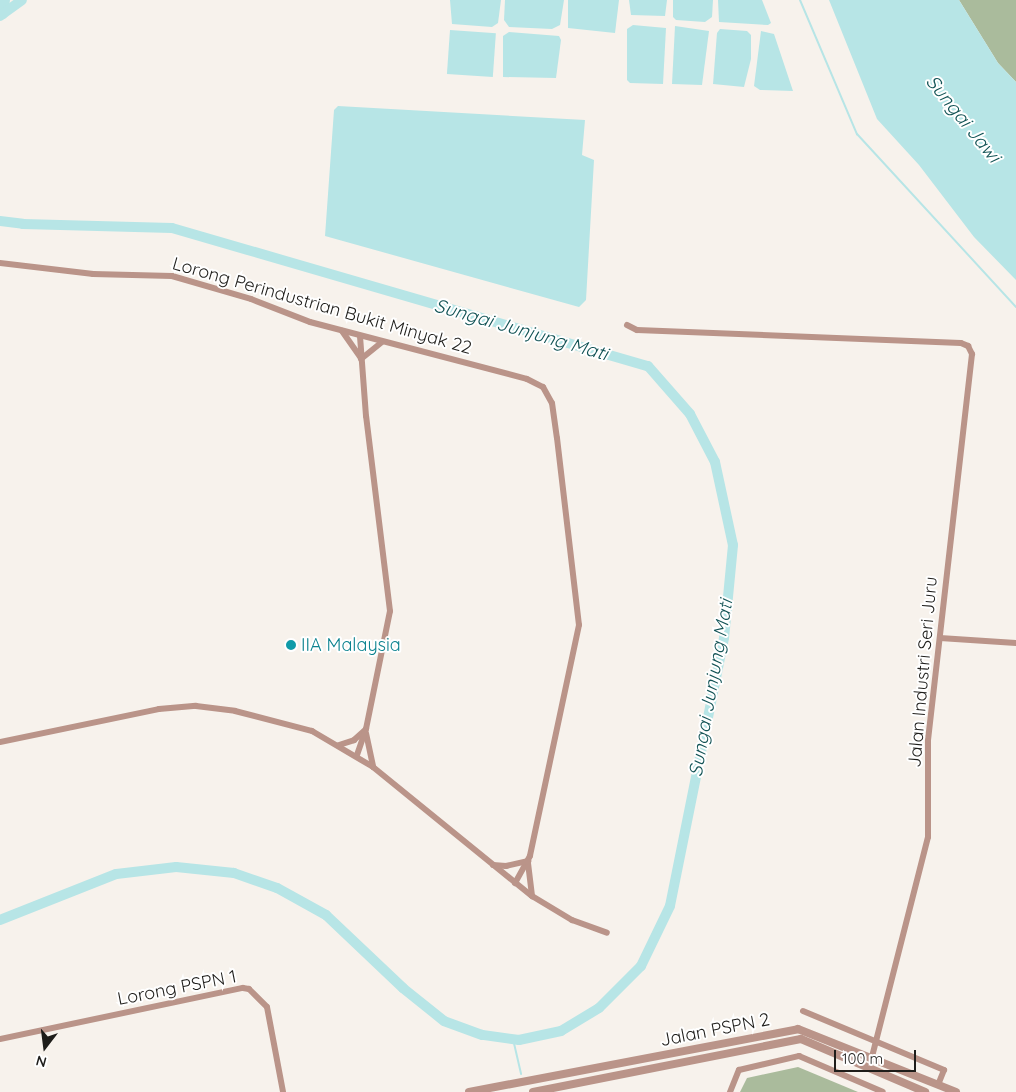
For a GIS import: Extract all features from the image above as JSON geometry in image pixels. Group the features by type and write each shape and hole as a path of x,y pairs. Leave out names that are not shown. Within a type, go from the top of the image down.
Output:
{"street":[{"name":"Lorong Perindustrian Bukit Minyak 22","path":"0,263 93,274 172,276 251,299 342,331 527,379 543,387 552,403 579,625 528,860 515,883"},
{"name":"Jalan Industri Seri Juru","path":"627,325 637,330 968,346 972,354 928,741 928,837 872,1057"},
{"path":"342,331 361,359"},
{"path":"357,755 366,729 390,611 361,359 360,336"},
{"path":"361,359 382,342"},
{"path":"940,638 1016,644"},
{"path":"0,742 159,709 196,706 235,711 302,728 357,755 532,896 572,920 607,934"},
{"path":"339,745 354,740 366,729"},
{"path":"366,729 373,767"},
{"path":"493,865 512,866 528,860 532,896"},
{"name":"Lorong PSPN 1","path":"0,1039 243,988 248,989 267,1007 283,1092"},
{"path":"803,1011 944,1070 938,1085"},
{"name":"Jalan PSPN 2","path":"469,1092 798,1029 956,1092"},
{"name":"Jalan PSPN 2","path":"533,1092 552,1090 801,1039 925,1092"},
{"path":"730,1092 738,1070 799,1056 883,1092"},
{"path":"550,1077 552,1090"}],"green space":[{"path":"959,0 1016,0 1016,82 998,63"},
{"path":"798,1067 858,1092 740,1092 747,1078"}],"water":[{"path":"450,0 501,0 498,23 492,27 452,24"},
{"path":"505,0 564,0 560,25 552,29 509,27 504,20"},
{"path":"568,0 619,0 615,33 568,28"},
{"path":"629,0 667,0 665,16 631,15"},
{"path":"673,0 713,0 712,17 705,22 676,20 673,17"},
{"path":"718,0 762,0 771,23 768,25 719,22"},
{"name":"Sungai Jawi","path":"829,0 959,0 998,63 1016,82 1016,280 974,237 919,165 877,119"},
{"path":"633,25 666,28 663,84 630,83 627,80 627,29"},
{"path":"675,26 709,31 702,85 672,84"},
{"path":"720,29 747,31 751,35 751,59 744,87 713,84 717,33"},
{"path":"450,30 496,33 493,77 447,74"},
{"path":"761,31 774,34 793,91 760,90 754,86"},
{"path":"509,32 559,36 561,40 556,78 503,77 503,36"},
{"path":"338,106 585,120 582,155 594,160 586,300 579,307 325,236 334,110"}],"waterway":[{"path":"3,14 5,0"},
{"name":"Sungai Junjung Mati","path":"0,16 22,0"},
{"path":"800,0 857,134 1016,307"},
{"name":"Sungai Junjung Mati","path":"0,221 23,224 172,228 648,366 690,414 715,462 733,545 724,638 670,906 641,966 599,1008 561,1031 519,1040 482,1035 444,1021 403,988 326,915 277,888 234,873 176,867 116,874 0,920"},
{"path":"513,1039 521,1074"}],"place":[{"name":"IIA Malaysia","path":"291,645"}]}
